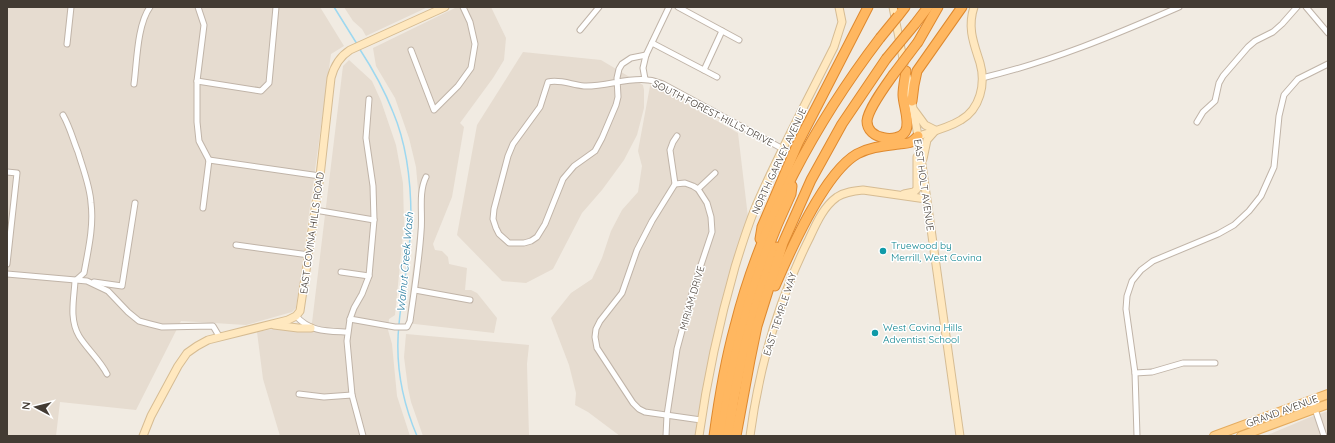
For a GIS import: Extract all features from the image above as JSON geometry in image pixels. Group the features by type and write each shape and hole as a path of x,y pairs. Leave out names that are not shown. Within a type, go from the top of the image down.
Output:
{"highway":[{"path":"758,252 762,227 786,171 819,102 868,7"},
{"path":"898,16 900,7"},
{"path":"714,436 725,367 735,325 758,252 811,141 861,63 905,7"},
{"path":"736,436 757,326 782,243 808,187 842,124 886,59 928,7"},
{"path":"906,71 903,96 907,124 905,132 900,136 886,138 878,137 872,132 868,125 867,119 877,98 918,42 938,7"},
{"path":"912,105 917,71 962,7"},
{"path":"757,326 788,255 826,186 841,166 869,148 918,140"},
{"path":"721,436 737,348 749,303 773,234 792,194 792,179"},
{"path":"728,436 735,390 744,349 758,299 770,262 793,206 798,196 808,187"}],"main road":[{"name":"GRAND AVENUE","path":"1214,436 1328,394"},
{"name":"GRAND AVENUE","path":"1241,436 1328,404"}],"street":[{"path":"67,44 71,7"},
{"path":"134,84 140,36 147,11 150,7"},
{"path":"198,7 204,25 196,81 197,122 199,141 209,160 203,208"},
{"path":"196,81 261,91 269,83 276,7"},
{"name":"EAST COVINA HILLS ROAD","path":"296,316 300,311 302,304 320,176 331,78 334,67 345,53 436,9 445,7"},
{"path":"411,50 434,110 458,86 471,68 474,44 470,22 463,7"},
{"path":"580,30 599,7"},
{"path":"645,79 643,68 646,55 670,7"},
{"path":"678,7 739,40"},
{"name":"NORTH GARVEY AVENUE","path":"699,436 706,387 713,353 729,287 743,243 759,199 834,47 842,22 839,7"},
{"name":"EAST HOLT AVENUE","path":"893,7 922,164 960,436"},
{"path":"900,195 914,192 917,189 918,140 935,130 960,121 971,111 978,99 982,78 980,63 970,33 971,16 974,7"},
{"path":"982,78 1006,73 1075,50 1120,33 1179,7"},
{"path":"1197,122 1203,112 1215,101 1219,83 1223,76 1248,47 1255,41 1273,32 1297,7"},
{"path":"1306,7 1328,33"},
{"path":"704,70 722,31"},
{"path":"652,43 717,76"},
{"path":"617,80 619,69 622,64 631,58 646,55"},
{"path":"1137,436 1135,373 1126,310 1127,296 1132,281 1141,270 1153,261 1218,234 1234,225 1249,211 1261,196 1274,168 1279,116 1284,95 1298,79 1328,64"},
{"name":"SOUTH FOREST HILLS DRIVE","path":"617,80 618,97 616,105 595,151 574,166 563,179 545,224 537,237 524,243 509,242 499,234 496,228 493,219 494,209 511,150 520,133 540,107 548,82 553,80 584,86 617,80 650,80 663,84 783,149"},
{"path":"363,436 352,395 348,356 348,332 350,319 354,308 362,294 369,276 374,220 373,186 366,138 369,99"},
{"path":"912,105 925,125 935,130"},
{"path":"63,115 83,168 92,204 89,247 84,273 75,281 73,309 74,323 79,336 103,366 107,374"},
{"path":"922,164 927,140 935,130"},
{"path":"677,136 670,150 675,184 652,221 638,250 622,293 600,321 594,337 597,348 633,403 639,409 645,412 701,420"},
{"path":"209,160 320,176"},
{"path":"7,172 17,173 7,264"},
{"path":"675,184 684,183 698,189 715,173"},
{"path":"350,319 395,327 407,327 410,321 415,290 421,231 423,186 426,176"},
{"name":"MIRIAM DRIVE","path":"666,436 667,415 677,349 694,286 712,232 711,217 707,203 698,189"},
{"name":"EAST TEMPLE WAY","path":"750,436 762,368 788,282 825,209 838,197 845,193 863,190 926,199"},
{"path":"7,274 87,281 122,286 135,202"},
{"path":"315,210 374,220"},
{"path":"236,245 309,255"},
{"path":"341,272 369,276"},
{"path":"87,281 108,291 128,312 140,321 162,327 213,326 219,336"},
{"path":"415,290 470,300"},
{"path":"143,436 164,390 188,353 197,346 219,336 271,324 296,316 305,325 311,328"},
{"path":"271,324 348,332"},
{"path":"1135,373 1152,372 1183,362 1215,363"},
{"path":"299,394 324,397 352,395"},
{"path":"1312,400 1324,436"}],"shaded area":[{"path":"7,7 320,7 344,46 331,54 296,308 292,312 246,325 181,321 136,410 60,402 56,436 7,436"},
{"path":"344,7 428,7 366,36 362,29 353,21"},
{"path":"457,7 491,7 506,38 504,60 493,78 460,123 464,127 452,197 433,244 435,250 442,251 448,257 449,264 467,268 465,290 471,290 477,293 497,318 494,333 406,323 420,212 416,167 409,138 395,98 376,66 373,48"},
{"path":"523,52 601,60 643,85 644,90 644,108 637,135 624,160 602,190 582,213 553,269 526,283 502,281 457,235 477,125"},
{"path":"349,60 372,81 381,101 396,145 403,183 404,224 395,315 389,319 388,330 392,344 397,396 410,436 280,436 263,379 257,332 278,328 311,331 343,66"},
{"path":"653,84 738,133 748,217 716,328 695,436 620,436 588,412 575,405 576,393 569,365 551,318 571,293 592,279 602,258 611,231 622,210 638,192 642,166 638,151 650,86"},
{"path":"406,334 529,345 527,364 529,436 423,436 411,402 408,388 404,357"},
{"path":"1328,411 1328,436 1265,436 1308,418"}],"waterway":[{"name":"Walnut Creek Wash","path":"334,7 357,44"},
{"name":"Walnut Creek Wash","path":"359,48 378,79 389,103 402,137 407,164 410,191 411,231 399,324 398,353 401,381 407,409 417,436"}],"place":[{"name":"Truewood by Merrill, West Covina","path":"883,251"},
{"name":"West Covina Hills Adventist School","path":"875,333"}]}
